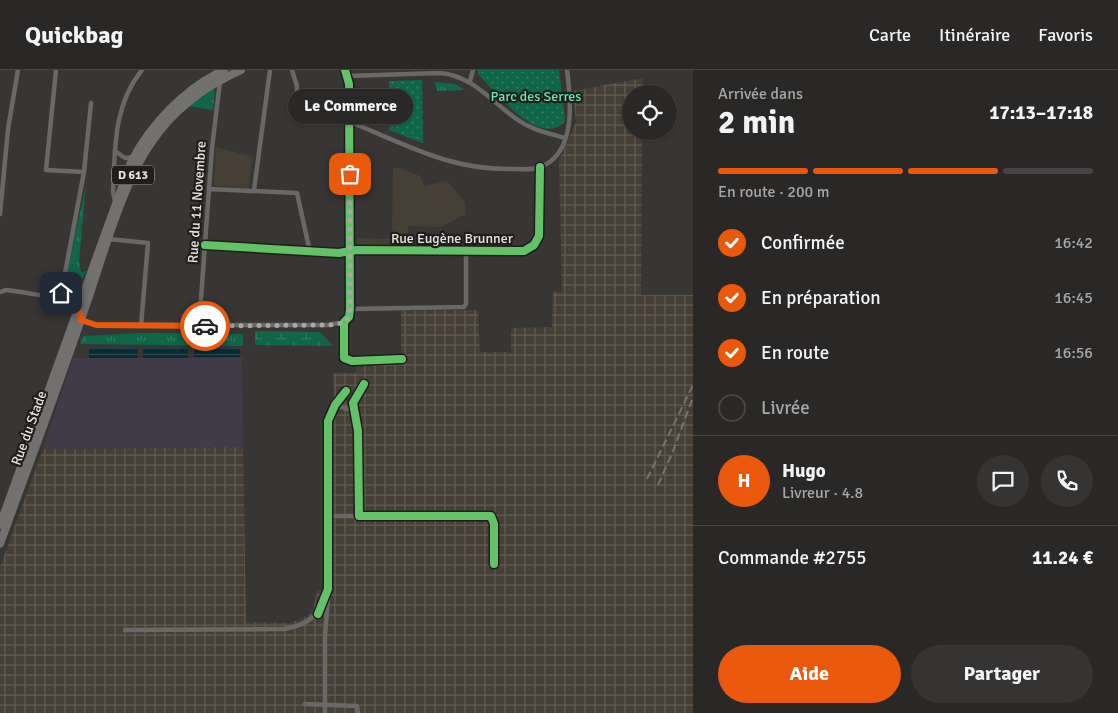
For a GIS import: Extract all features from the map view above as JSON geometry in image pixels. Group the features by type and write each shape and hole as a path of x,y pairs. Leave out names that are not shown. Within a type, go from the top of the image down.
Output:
{"main road":[{"name":"D 613","path":"78,308 115,201 133,158 144,138 182,98 221,74 237,71"},
{"name":"D 613","path":"81,320 131,180 150,144 179,110 221,74"},
{"name":"Rue du Stade","path":"0,525 78,308"},
{"name":"Rue du Stade","path":"0,544 81,320"}],"street":[{"path":"0,214 8,130 18,70"},
{"path":"56,70 46,170 84,172"},
{"path":"115,201 113,192 115,151 121,109 128,92 142,70"},
{"path":"254,190 270,70"},
{"path":"292,70 298,86 296,112"},
{"path":"71,326 81,320 96,325 141,326 328,325 344,322 349,317 350,309 350,252 349,124 347,76 344,70"},
{"path":"470,82 473,70"},
{"path":"349,124 355,124 463,166 485,170 540,167 557,154 565,138 571,116 566,70"},
{"path":"347,76 401,72 445,73 470,82 525,124 565,138"},
{"name":"Rue du 11 Novembre","path":"199,326 209,189 221,74"},
{"path":"60,300 84,172 91,103"},
{"path":"115,151 125,158 133,158"},
{"name":"Rue Eugène Brunner","path":"205,245 310,252 530,249 538,241 540,167"},
{"path":"209,189 297,193 310,252"},
{"path":"109,239 148,243 141,326"},
{"path":"479,243 479,250"},
{"path":"350,309 464,307 466,304 466,250"},
{"path":"0,292 14,291 60,300 78,308 81,320"},
{"path":"344,322 344,358 352,361 402,359"},
{"path":"359,516 358,431 353,403 355,395 364,384"},
{"path":"325,713 325,635 328,589 328,421 335,405 346,391"},
{"path":"335,405 355,411"},
{"path":"328,516 491,516 494,524 494,564"},
{"path":"125,630 296,627 318,614 328,589"},
{"path":"304,704 357,706 358,713"}],"shaded area":[{"path":"643,78 643,85 622,85 622,140 642,140 641,295 693,295 693,713 0,713 0,567 43,449 243,447 246,622 289,623 308,616 313,610 317,590 323,590 324,420 334,394 333,373 356,373 357,364 404,363 404,354 401,353 401,311 478,310 480,352 511,352 511,328 552,327 553,292 562,292 559,161 576,122 573,91"},
{"path":"216,147 253,157 248,189 214,185"},
{"path":"393,168 400,168 420,176 424,186 447,181 465,202 466,214 441,227 408,226 408,246 357,246 357,238 389,239 392,235"},
{"path":"73,358 242,358 243,447 43,449"}],"green space":[{"name":"Parc des Serres","path":"478,70 559,70 565,121 555,128 543,128 531,123 506,104 478,74"},
{"path":"422,80 423,143 389,130 389,81"},
{"path":"435,82 455,84 465,90 437,91"},
{"path":"548,85 559,86 559,103 548,103"},
{"path":"213,89 215,91 213,110 189,106"},
{"path":"86,185 79,261 81,272 86,271 77,291 69,296 65,292 64,285"},
{"path":"255,331 320,332 333,346 255,345"},
{"path":"142,333 243,334 243,346 80,344 83,336"}],"water":[{"path":"89,348 138,348 138,358 89,358"},
{"path":"143,348 188,348 188,358 143,358"},
{"path":"194,348 240,348 240,357 194,357"}],"railway":[{"path":"647,479 693,385"},
{"path":"658,485 692,400"}],"cycle path":[{"path":"345,70 349,84 350,309 349,317 344,322 344,358 352,361 402,359"},
{"path":"205,245 339,253 356,250 524,251 534,245 539,236 540,167"},
{"path":"364,384 353,403 358,431 359,516 491,516 494,524 494,564"},
{"path":"318,614 328,589 328,421 335,405 346,391"}],"way so far":[{"path":"205,326 328,325 339,324 347,320 350,314 350,174"}],"place":[{"name":"Le Commerce","path":"350,174"}],"route":[{"path":"61,293 60,300 78,308 81,320 96,325 205,326"}]}
